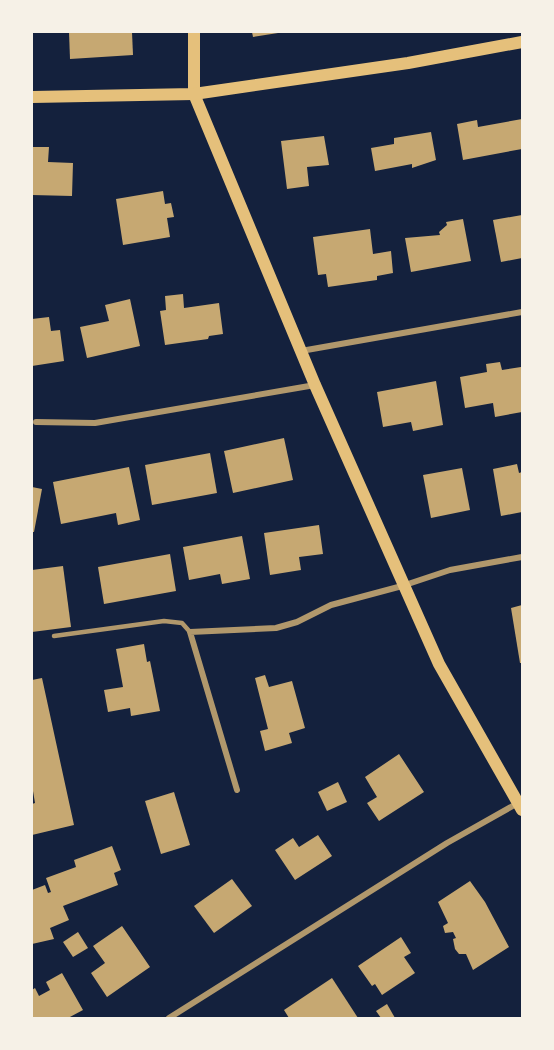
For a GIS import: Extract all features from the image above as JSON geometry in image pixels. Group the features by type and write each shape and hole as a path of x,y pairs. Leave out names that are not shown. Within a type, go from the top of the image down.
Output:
{"main road":[{"path":"194,32 194,94 315,385 402,586 439,664 520,807"},
{"path":"32,97 194,94 408,63 522,42"}],"street":[{"path":"301,351 522,312"},
{"path":"36,422 95,423 315,385"},
{"path":"237,790 190,632 276,628 297,622 331,605 402,586 450,570 522,557"},
{"path":"169,1018 447,843 520,807"}],"lane":[{"path":"54,636 164,621 182,623 190,632"}],"building":[{"path":"69,32 132,32 133,55 70,59"},
{"path":"252,32 278,32 278,33 253,37"},
{"path":"522,119 522,149 463,160 457,124 477,120 478,127"},
{"path":"431,132 436,160 412,168 412,164 375,171 371,148 394,144 394,138"},
{"path":"324,136 329,165 307,167 309,186 287,189 281,141"},
{"path":"32,147 49,147 48,162 73,163 72,196 32,195"},
{"path":"163,191 165,204 171,203 174,217 167,218 170,237 123,245 116,199"},
{"path":"522,215 522,258 501,262 493,220"},
{"path":"463,219 471,261 411,272 405,238 440,235 439,232 447,225 446,222"},
{"path":"370,229 373,254 391,251 393,273 377,276 377,280 328,287 326,274 318,275 313,237"},
{"path":"183,294 184,308 219,303 223,334 209,336 208,339 165,345 160,311 166,310 165,296"},
{"path":"130,299 140,346 87,358 80,327 109,321 105,305"},
{"path":"49,317 51,331 60,330 64,361 32,366 32,319"},
{"path":"500,362 502,370 521,367 522,412 495,417 493,403 465,408 460,377 487,372 486,364"},
{"path":"436,381 443,425 413,431 411,422 383,427 377,392"},
{"path":"284,438 293,480 233,493 224,451"},
{"path":"210,453 217,493 152,505 145,465"},
{"path":"517,464 519,473 522,472 522,512 501,516 493,469"},
{"path":"129,467 140,520 118,525 116,513 61,524 53,482"},
{"path":"462,468 470,510 431,518 423,475"},
{"path":"32,487 42,489 34,532 32,532"},
{"path":"319,525 323,554 299,557 301,570 270,575 264,533"},
{"path":"242,536 250,579 222,584 220,574 189,580 183,547"},
{"path":"170,554 176,591 104,604 98,567"},
{"path":"63,566 71,627 32,632 32,570"},
{"path":"522,605 522,663 520,663 511,608"},
{"path":"144,644 147,662 150,661 160,711 131,716 130,708 108,712 104,690 123,687 116,649"},
{"path":"265,675 269,687 292,681 305,728 289,733 292,743 265,751 260,731 268,729 255,678"},
{"path":"42,678 74,825 32,835 32,804 35,803 32,785 32,680"},
{"path":"399,754 424,792 379,821 367,803 377,797 365,777"},
{"path":"338,782 347,802 327,811 318,792"},
{"path":"174,792 190,845 161,854 145,801"},
{"path":"318,835 332,856 295,880 275,850 293,838 299,847"},
{"path":"112,846 121,870 114,873 118,885 63,906 69,920 50,928 54,939 32,944 32,890 45,885 48,893 51,892 46,878 76,867 74,860"},
{"path":"232,879 252,906 214,933 194,906"},
{"path":"470,881 485,902 509,947 473,970 466,954 459,954 455,949 453,939 456,938 453,932 445,933 443,926 448,923 438,902"},
{"path":"122,926 150,967 107,997 91,973 105,963 93,946"},
{"path":"78,932 88,948 73,957 63,942"},
{"path":"401,937 411,953 404,957 415,973 382,995 375,984 372,986 358,966"},
{"path":"62,973 83,1010 68,1018 32,1018 32,990 35,988 39,996 50,990 46,982"},
{"path":"332,978 358,1018 289,1018 284,1010"},
{"path":"387,1004 395,1018 381,1018 376,1011"}]}
